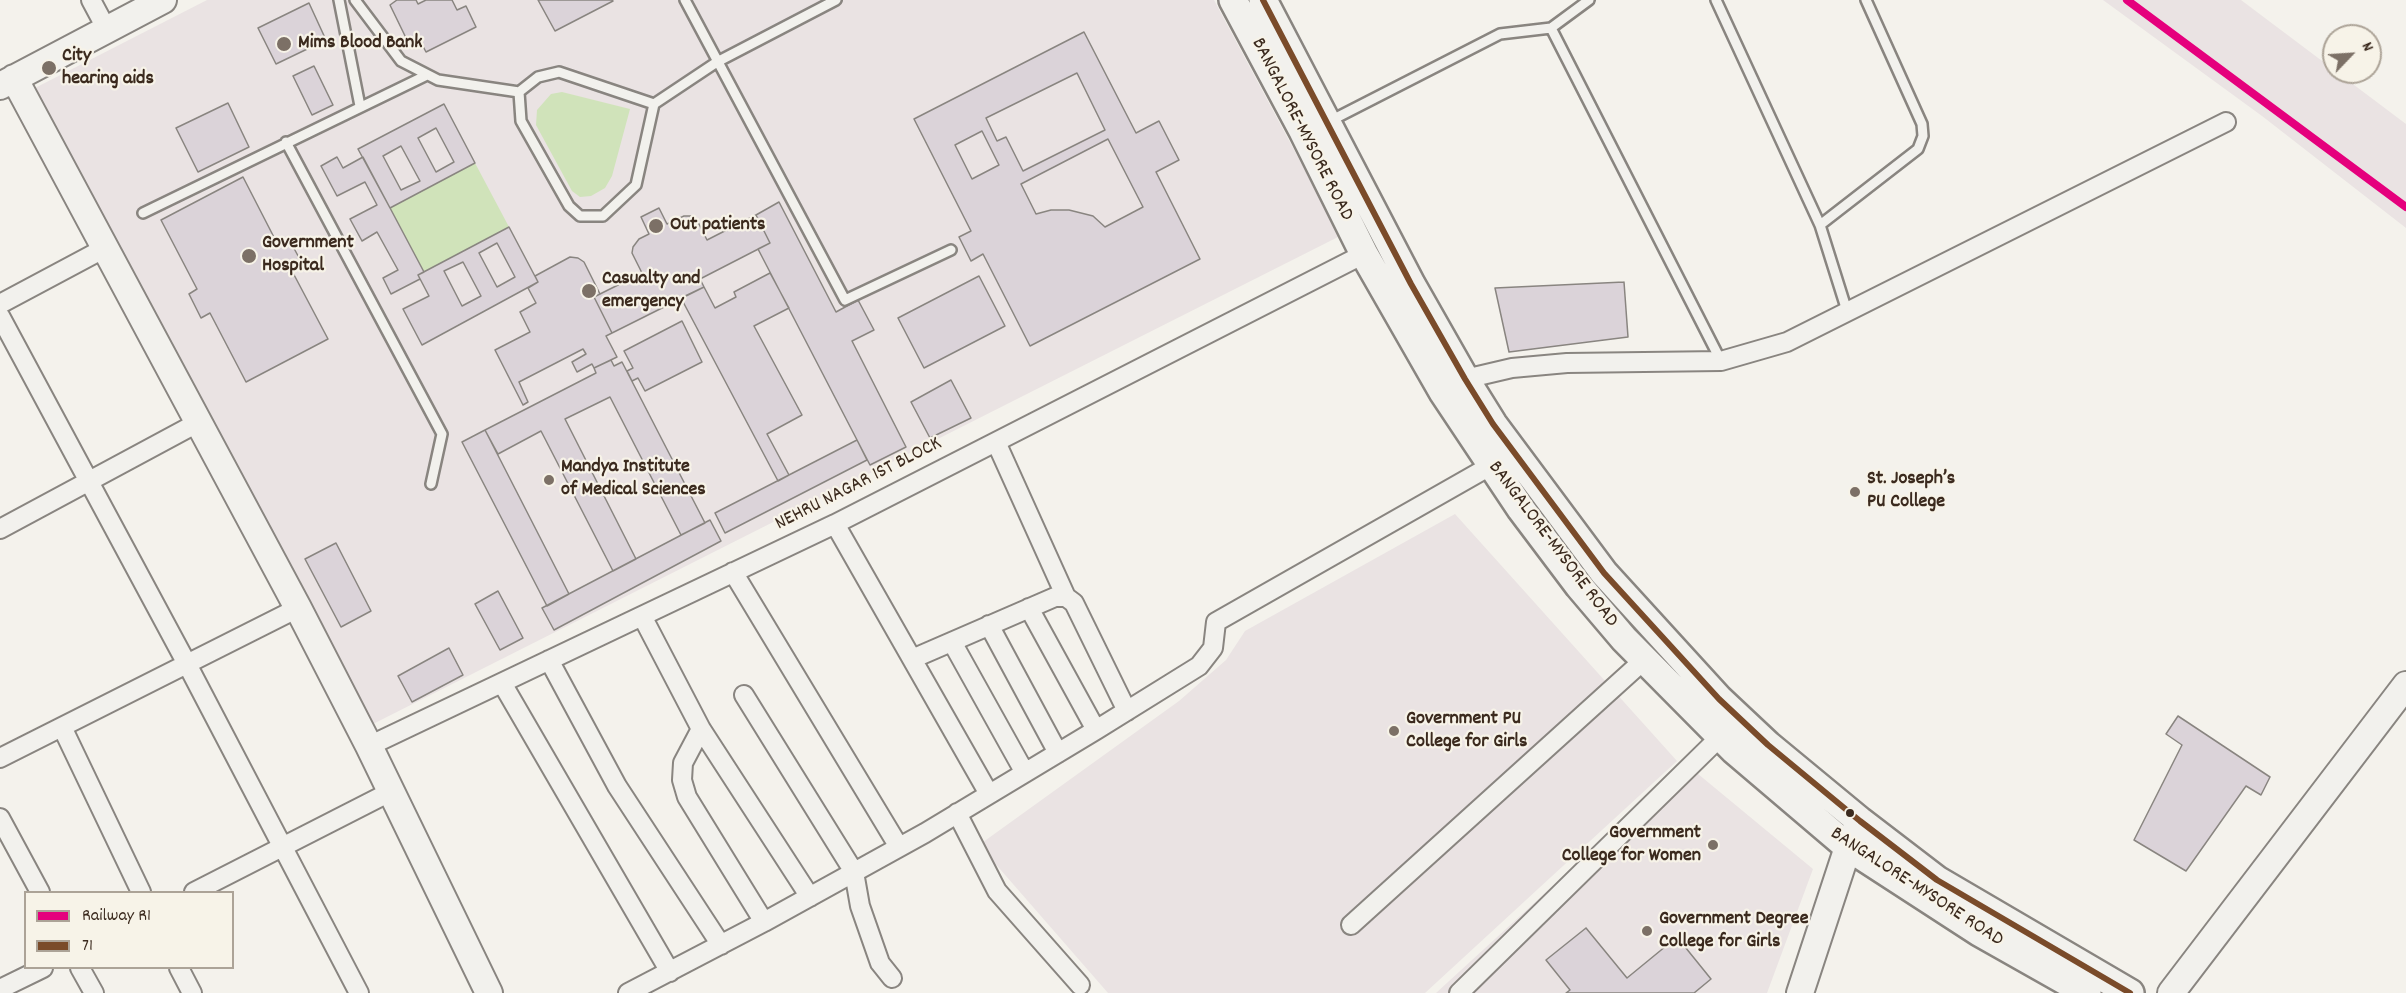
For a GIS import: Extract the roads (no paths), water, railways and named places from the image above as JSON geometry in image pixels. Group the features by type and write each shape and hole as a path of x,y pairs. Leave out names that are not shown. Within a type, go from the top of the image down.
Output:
{"main road":[{"name":"BANGALORE-MYSORE ROAD","path":"1233,0 1316,127 1493,424 1604,573 1719,699 1768,745 1860,821 1937,880 2124,991"},
{"name":"BANGALORE-MYSORE ROAD","path":"1263,0 1316,127 1364,254 1443,392 1579,586 1644,660 1720,737 1788,798 1848,847 1979,932 2086,993"}],"street":[{"path":"91,0 107,30"},
{"path":"163,0 7,82 105,248 298,608 369,746 489,993"},
{"path":"1465,380 1512,368 1567,363 1721,361 1787,342 2226,122"},
{"path":"0,304 105,248"},
{"name":"NEHRU NAGAR 1ST BLOCK","path":"369,746 835,524 1364,254"},
{"path":"0,316 187,664 359,993"},
{"path":"0,529 199,422"},
{"path":"996,442 1066,597 1074,603 1127,711"},
{"path":"628,993 810,897 1096,730 1199,666 1213,648 1216,622 1492,465"},
{"path":"835,524 989,794"},
{"path":"733,572 898,847"},
{"path":"912,659 1055,597 1066,597"},
{"path":"0,758 298,608"},
{"path":"1029,608 1096,730"},
{"path":"642,616 701,729 810,897"},
{"path":"989,625 1058,753"},
{"path":"952,642 1025,773"},
{"path":"549,660 617,786 721,945"},
{"path":"1351,925 1644,660"},
{"path":"502,683 670,972"},
{"path":"2171,993 2406,685"},
{"path":"744,695 854,872 860,906 880,963 892,978"},
{"path":"62,727 141,891"},
{"path":"701,729 683,763 682,780 687,796 764,922"},
{"path":"1459,993 1720,737"},
{"path":"196,891 390,792"},
{"path":"957,813 997,891 1080,985"},
{"path":"0,819 39,891"},
{"path":"1800,993 1848,847 1860,821"},
{"path":"0,989 41,969"},
{"path":"81,969 94,993"},
{"path":"180,969 192,993"}],"lane":[{"path":"339,0 360,106"},
{"path":"355,0 401,61 438,80 519,92 538,77 559,72 654,104"},
{"path":"684,0 845,300 951,250"},
{"path":"519,92 521,121 569,206 580,216 603,216 636,185 654,104 717,62 836,0"},
{"path":"1316,127 1500,34 1551,28 1589,0"},
{"path":"1716,0 1820,225 1847,311"},
{"path":"1820,225 1918,149 1923,136 1922,124 1866,0"},
{"path":"1551,28 1721,361"},
{"path":"143,213 428,75"},
{"path":"286,142 442,434 431,484"}],"rail line":[{"name":"R1","path":"2127,0 2406,207"}],"place":[{"name":"Mims Blood Bank","path":"284,44"},
{"name":"City hearing aids","path":"49,68"},
{"name":"Out patients","path":"656,226"},
{"name":"Government Hospital","path":"249,256"},
{"name":"Casualty and emergency","path":"589,291"},
{"name":"Mandya Institute of Medical Sciences","path":"549,480"},
{"name":"St. Joseph’s PU College","path":"1855,492"},
{"name":"Government PU College for Girls","path":"1394,731"},
{"name":"Government College for Women","path":"1713,845"},
{"name":"Government Degree College for Girls","path":"1647,931"}]}
